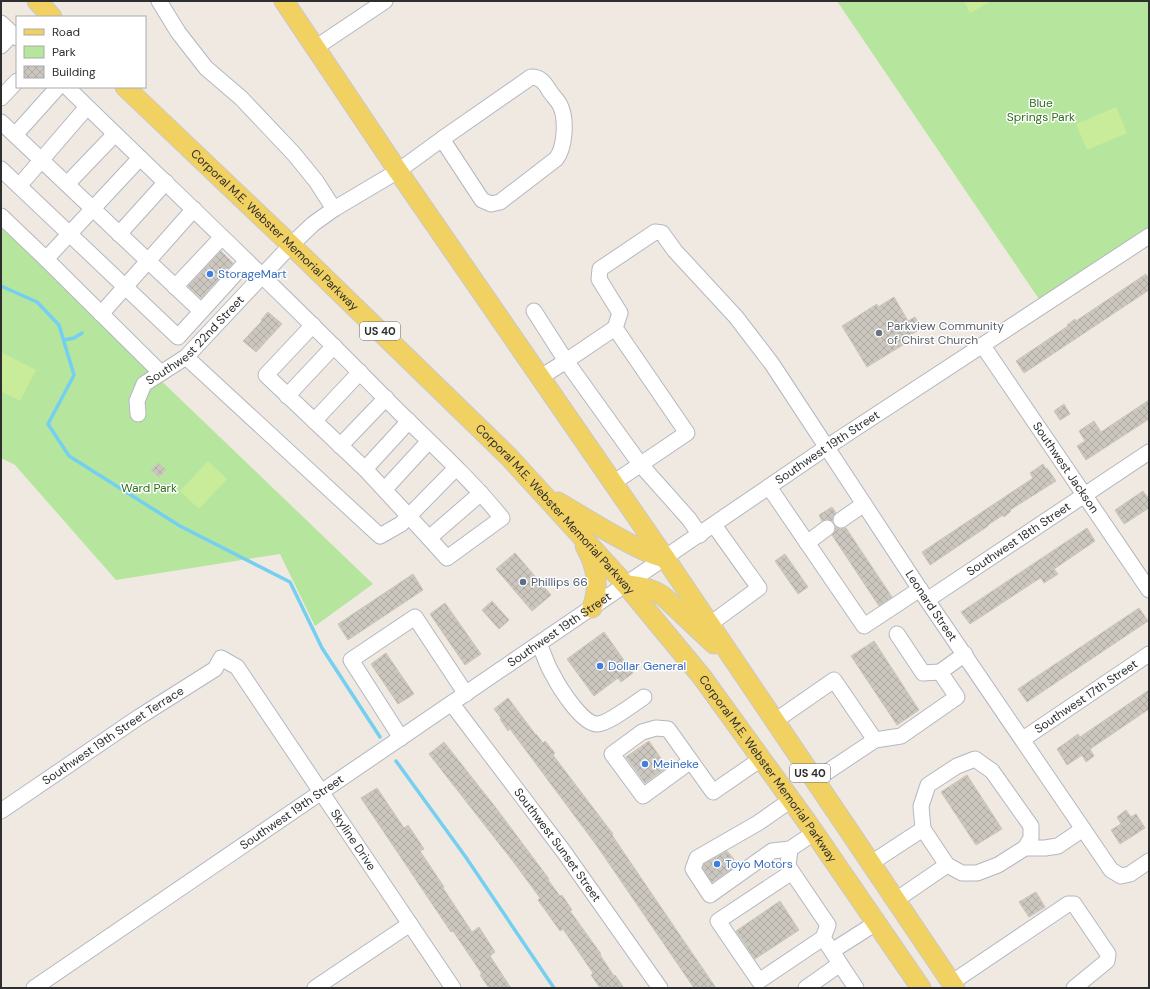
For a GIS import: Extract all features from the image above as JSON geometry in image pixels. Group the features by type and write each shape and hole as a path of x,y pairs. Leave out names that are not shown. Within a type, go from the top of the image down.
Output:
{"main road":[{"path":"37,1 51,16"},
{"name":"US 40","path":"284,1 398,171 666,558 953,985"},
{"name":"Corporal M.E. Webster Memorial Parkway","path":"126,88 291,245 509,457 626,585 702,677 791,800 921,988"},
{"path":"543,494 628,543 654,556 666,558"},
{"path":"575,529 592,558 596,576 596,592 592,608"},
{"path":"626,585 640,586 654,590 663,596 738,666"}],"street":[{"path":"159,1 178,32 206,68 241,98 294,154 316,180 334,209"},
{"path":"315,48 385,1"},
{"path":"1,23 14,36 1,46"},
{"name":"Southwest 22nd Street","path":"138,414 138,401 144,384 186,357 312,224 334,209 398,171 442,139 531,77 538,77 543,81 561,106 563,114 564,134 561,153 556,160 500,202 491,204 482,200 442,139"},
{"path":"1,98 16,82"},
{"path":"15,135 57,88"},
{"path":"68,88 313,325 408,422 481,493 502,518 447,558 365,468 266,375 313,325"},
{"path":"19,186 87,107"},
{"path":"1,122 201,311"},
{"path":"67,184 114,134"},
{"path":"46,259 140,158"},
{"path":"1,169 178,337 247,261"},
{"path":"119,234 166,182"},
{"path":"101,314 194,209"},
{"path":"1,216 161,373"},
{"name":"Leonard Street","path":"615,328 620,312 599,279 600,269 654,232 662,233 675,251 736,317 772,364 924,594 1111,870 1121,876 1130,874 1149,861"},
{"name":"Southwest 19th Street","path":"34,988 827,447 1149,236"},
{"path":"175,287 222,237"},
{"path":"534,311 566,361 640,464 700,534"},
{"path":"541,377 615,328 687,433 614,483"},
{"path":"287,396 334,346"},
{"name":"Southwest Jackson","path":"983,346 1149,590"},
{"path":"186,357 380,536 402,524 456,468"},
{"path":"314,421 360,372"},
{"path":"340,446 386,398"},
{"path":"365,468 408,422"},
{"path":"385,489 429,441"},
{"name":"Southwest 18th Street","path":"807,542 864,626 924,594 1085,495 1149,452"},
{"path":"769,487 807,542 827,528"},
{"path":"429,538 481,493"},
{"path":"841,520 864,504"},
{"path":"710,624 759,588 714,525"},
{"path":"401,738 351,660 415,617 466,694"},
{"path":"897,634 923,673 940,672 965,654"},
{"path":"539,644 552,674 563,692 577,710 589,722 596,724 606,722 644,697"},
{"name":"Southwest 17th Street","path":"1022,739 1149,654"},
{"name":"Skyline Drive","path":"221,658 237,667 453,988"},
{"name":"Southwest 19th Street Terrace","path":"1,811 139,717 215,669 221,658"},
{"path":"815,780 875,740 901,736 956,697 940,672"},
{"path":"775,721 834,680 875,740"},
{"name":"Southwest Sunset Street","path":"452,704 564,852 660,988"},
{"path":"691,761 643,796 612,754 642,732 656,728 668,729 691,761 713,792 761,759"},
{"path":"975,760 992,771 1031,826 1031,838 1025,848 998,865 977,873 962,873 947,865 923,829 921,806 928,785 957,766 975,760"},
{"path":"791,800 758,823 697,858 693,869 710,894 772,851 790,849 814,833"},
{"path":"871,863 923,829"},
{"path":"1025,848 1045,848 1058,846 1083,829"},
{"path":"790,849 788,866 828,925 823,938 761,984 718,921 792,872"},
{"path":"896,900 947,865"},
{"path":"953,985 1068,904 1074,904 1108,954 1107,961 1074,988"},
{"path":"832,951 876,923"},
{"path":"315,988 410,924"},
{"path":"823,938 856,988"},
{"path":"806,988 840,964"}],"green space":[{"name":"Blue Springs Park","path":"837,1 1149,1 1149,237 1043,305"},
{"path":"964,1 992,1 970,13"},
{"path":"1116,107 1127,133 1087,150 1076,124"},
{"name":"Ward Park","path":"1,227 373,584 315,626 280,554 116,580 15,465 1,458"},
{"path":"1,352 36,370 20,401 1,391"},
{"path":"208,461 227,479 199,509 180,491"}],"building":[{"name":"StorageMart","path":"221,251 233,263 201,298 188,286"},
{"path":"1146,274 1149,279 1149,290 1024,373 1016,361 1068,326 1067,325 1075,319 1076,321"},
{"name":"Parkview Community of Chirst Church","path":"894,297 908,321 915,317 922,328 904,339 906,343 867,367 842,326 877,304 878,307"},
{"path":"268,312 282,324 256,352 243,341 262,321 261,320"},
{"path":"1149,400 1149,419 1086,460 1077,446 1085,441 1079,431 1094,421 1101,432"},
{"path":"1064,404 1070,414 1060,420 1054,411"},
{"path":"158,463 166,470 159,477 151,470"},
{"path":"1043,464 1056,481 1010,510 1011,511 1004,517 1003,515 930,565 922,552 1033,478 1030,473"},
{"path":"1143,491 1149,499 1149,508 1124,524 1115,510"},
{"path":"832,507 836,513 832,521 826,519 822,521 819,515"},
{"path":"836,527 841,529 846,528 892,597 879,606 832,535 835,532"},
{"path":"1087,528 1095,541 1054,569 1058,574 1044,583 1041,578 1037,580 970,624 961,612"},
{"name":"Phillips 66","path":"515,553 551,595 532,611 496,569"},
{"path":"785,554 808,587 798,594 775,561"},
{"path":"413,574 423,590 348,640 338,624"},
{"path":"492,601 509,620 499,629 482,610"},
{"path":"445,603 481,654 465,665 430,614"},
{"path":"1139,608 1148,621 1027,702 1018,689"},
{"name":"Dollar General","path":"604,632 633,673 621,682 618,678 594,696 567,659"},
{"path":"874,641 919,710 897,725 851,656"},
{"path":"386,653 414,694 398,704 371,664"},
{"path":"1149,690 1149,709 1090,749 1094,756 1086,762 1082,755 1067,765 1057,749 1078,734 1080,737"},
{"path":"508,698 536,735 543,743 545,741 555,753 553,755 613,834 612,835 716,988 694,988 597,846 510,729 508,731 494,709"},
{"name":"Meineke","path":"649,741 667,767 645,783 626,757"},
{"path":"444,742 496,808 560,896 562,895 572,910 570,911 601,954 600,955 614,976 615,975 624,988 600,988 591,975 593,973 563,929 560,931 538,900 540,898 515,864 429,754"},
{"path":"967,775 1002,829 976,845 941,792"},
{"path":"377,788 404,828 408,825 424,849 420,851 472,932 479,927 495,952 490,956 511,988 489,988 480,975 482,974 453,931 451,932 361,798"},
{"path":"1126,810 1131,817 1136,814 1145,828 1120,844 1111,830 1121,824 1117,817"},
{"name":"Toyo Motors","path":"727,851 733,858 736,866 712,882 703,868 704,864"},
{"path":"1036,892 1045,907 1029,917 1019,902"},
{"path":"780,901 799,930 755,959 736,931"}],"waterway":[{"path":"1,286 37,302 59,325 74,375 48,424 69,456 180,526 290,582 322,648 380,737"},
{"path":"64,340 74,338 82,333"},
{"path":"396,761 465,856 554,988"}],"place":[{"name":"StorageMart","path":"210,274"},
{"name":"Parkview Community of Chirst Church","path":"879,333"},
{"name":"Phillips 66","path":"523,582"},
{"name":"Dollar General","path":"600,666"},
{"name":"Meineke","path":"645,764"},
{"name":"Toyo Motors","path":"717,864"}]}
